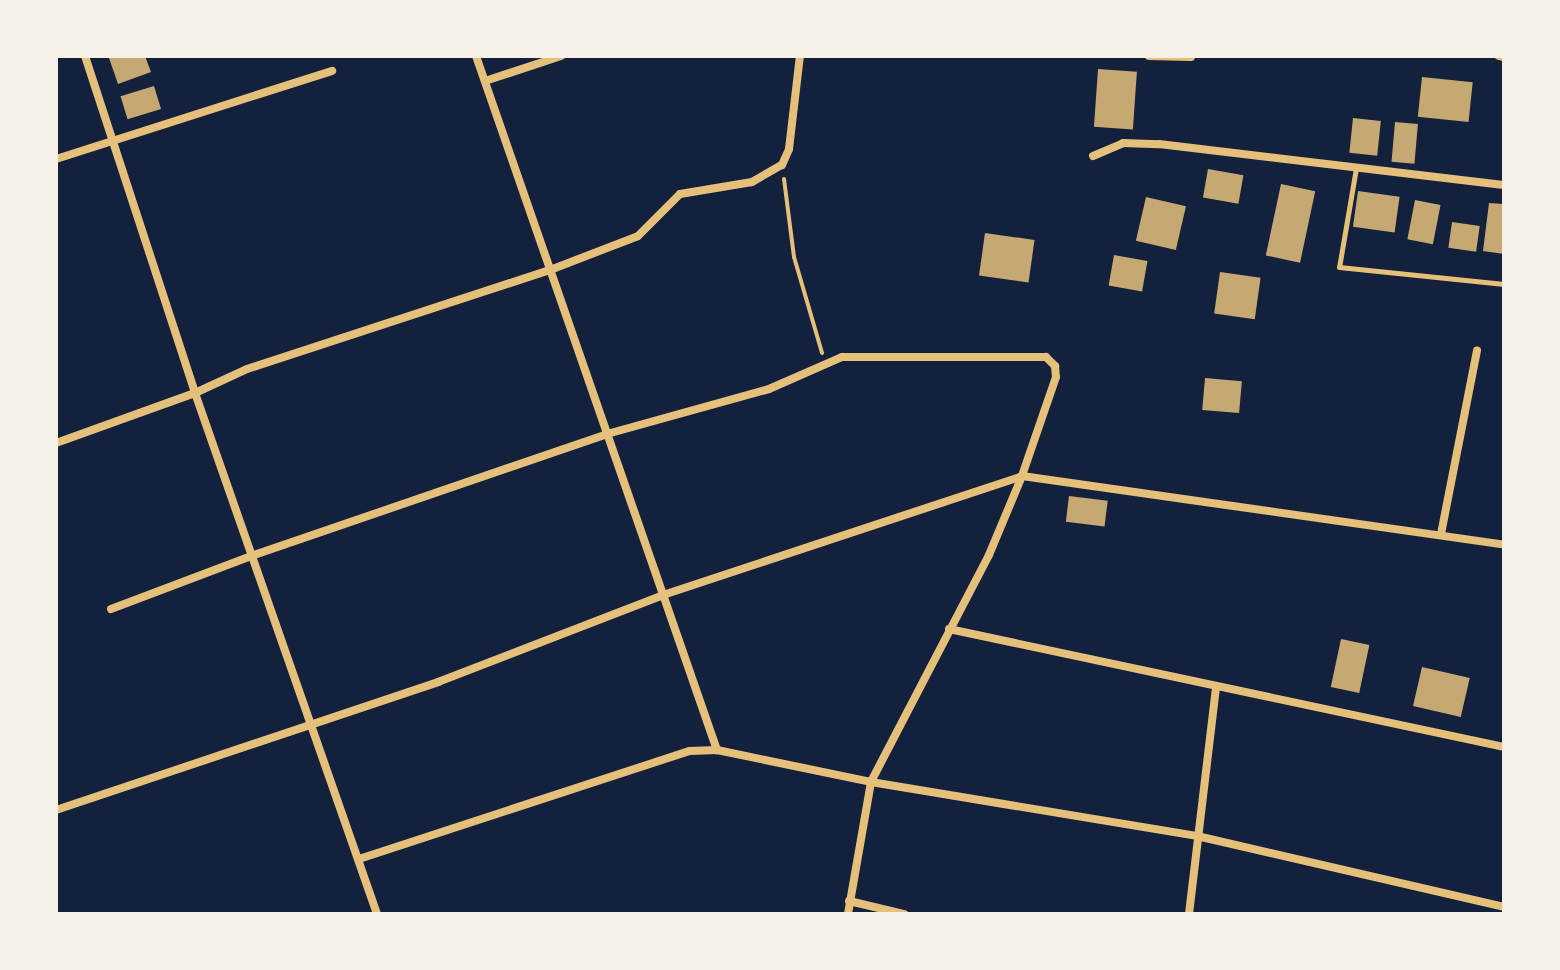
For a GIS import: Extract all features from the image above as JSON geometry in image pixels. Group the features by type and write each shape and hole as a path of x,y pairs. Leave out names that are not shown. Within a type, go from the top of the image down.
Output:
{"street":[{"path":"85,56 195,393 377,914"},
{"path":"476,56 717,750"},
{"path":"485,81 561,56"},
{"path":"56,443 195,393 247,369 550,270 638,236 664,204 680,194 752,182 782,165 792,137 800,56"},
{"path":"1149,56 1191,57"},
{"path":"56,159 332,71"},
{"path":"1093,156 1123,143 1159,144 1504,185"},
{"path":"1441,534 1477,350"},
{"path":"111,609 251,556 607,434 769,389 825,363 877,354 1046,357 1055,366 1056,377 1022,476 989,555 871,782 848,914"},
{"path":"56,810 312,726 663,595 1022,476 1504,545"},
{"path":"949,629 1504,747"},
{"path":"1189,914 1216,688"},
{"path":"359,859 690,751 717,750 871,782 1197,836 1504,907"},
{"path":"849,901 904,914"}],"lane":[{"path":"1356,168 1339,267 1504,284"}],"path":[{"path":"782,165 794,257 825,363"}],"building":[{"path":"145,56 151,72 118,84 109,58"},
{"path":"1098,69 1137,72 1133,130 1094,127"},
{"path":"1422,77 1473,82 1469,122 1418,117"},
{"path":"154,86 161,109 128,119 121,96"},
{"path":"1353,118 1381,121 1377,156 1349,153"},
{"path":"1395,122 1418,124 1414,164 1392,162"},
{"path":"1208,169 1243,175 1238,204 1203,198"},
{"path":"1281,184 1315,191 1300,263 1266,255"},
{"path":"1358,191 1400,197 1395,232 1353,227"},
{"path":"1146,197 1186,206 1176,250 1136,241"},
{"path":"1415,200 1441,205 1433,244 1407,239"},
{"path":"1489,203 1504,204 1504,254 1483,251"},
{"path":"1452,222 1480,226 1476,252 1448,248"},
{"path":"985,233 1035,240 1029,283 979,276"},
{"path":"1114,255 1147,261 1142,291 1109,286"},
{"path":"1220,272 1261,278 1255,319 1214,314"},
{"path":"1205,378 1242,381 1239,413 1202,410"},
{"path":"1069,496 1108,501 1105,527 1066,522"},
{"path":"1341,639 1369,645 1359,693 1331,687"},
{"path":"1422,667 1470,678 1461,717 1413,706"}]}
